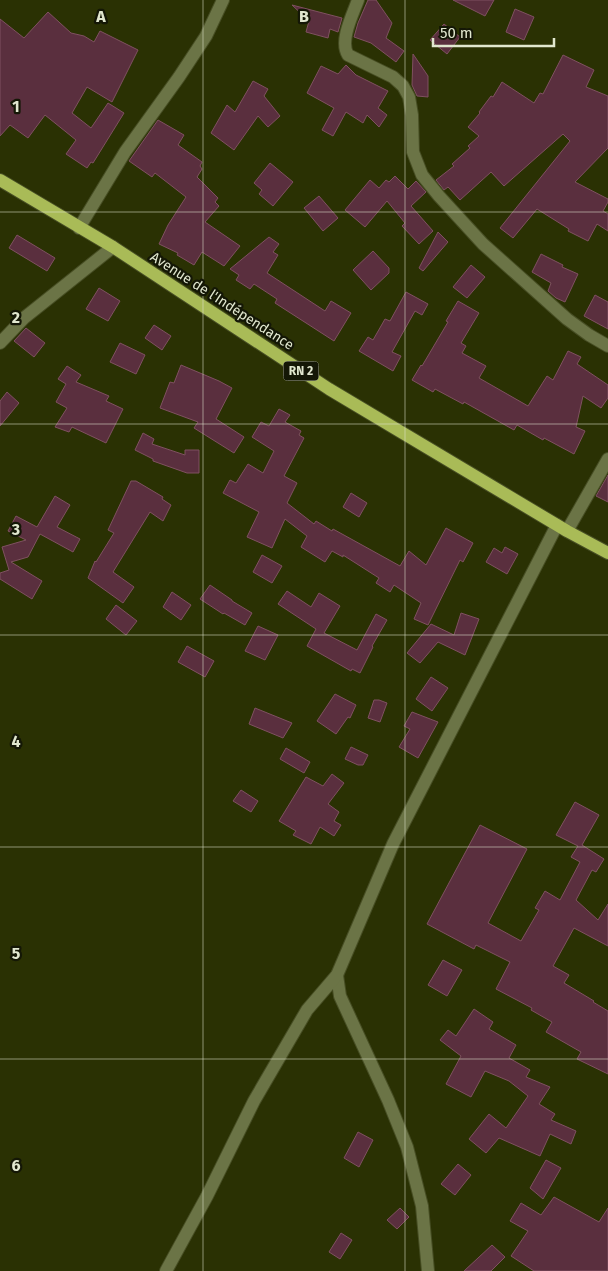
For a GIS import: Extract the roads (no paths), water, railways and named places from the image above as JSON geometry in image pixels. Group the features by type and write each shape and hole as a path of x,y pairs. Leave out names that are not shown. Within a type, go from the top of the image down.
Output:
{"main road":[{"name":"Avenue de l'Indépendance","path":"0,180 113,248 329,389 562,528 608,553"}],"street":[{"path":"79,228 125,152 206,36 223,0"},
{"path":"358,0 346,33 345,50 348,55 393,77 403,86 408,97 412,115 412,152 422,175 483,244 567,319 588,335 608,346"},
{"path":"0,343 24,318 113,248"},
{"path":"166,1271 207,1196 254,1101 307,1010 336,975 393,844 562,528 608,459"},
{"path":"336,975 340,996 388,1100 407,1147 422,1206 428,1271"}]}
